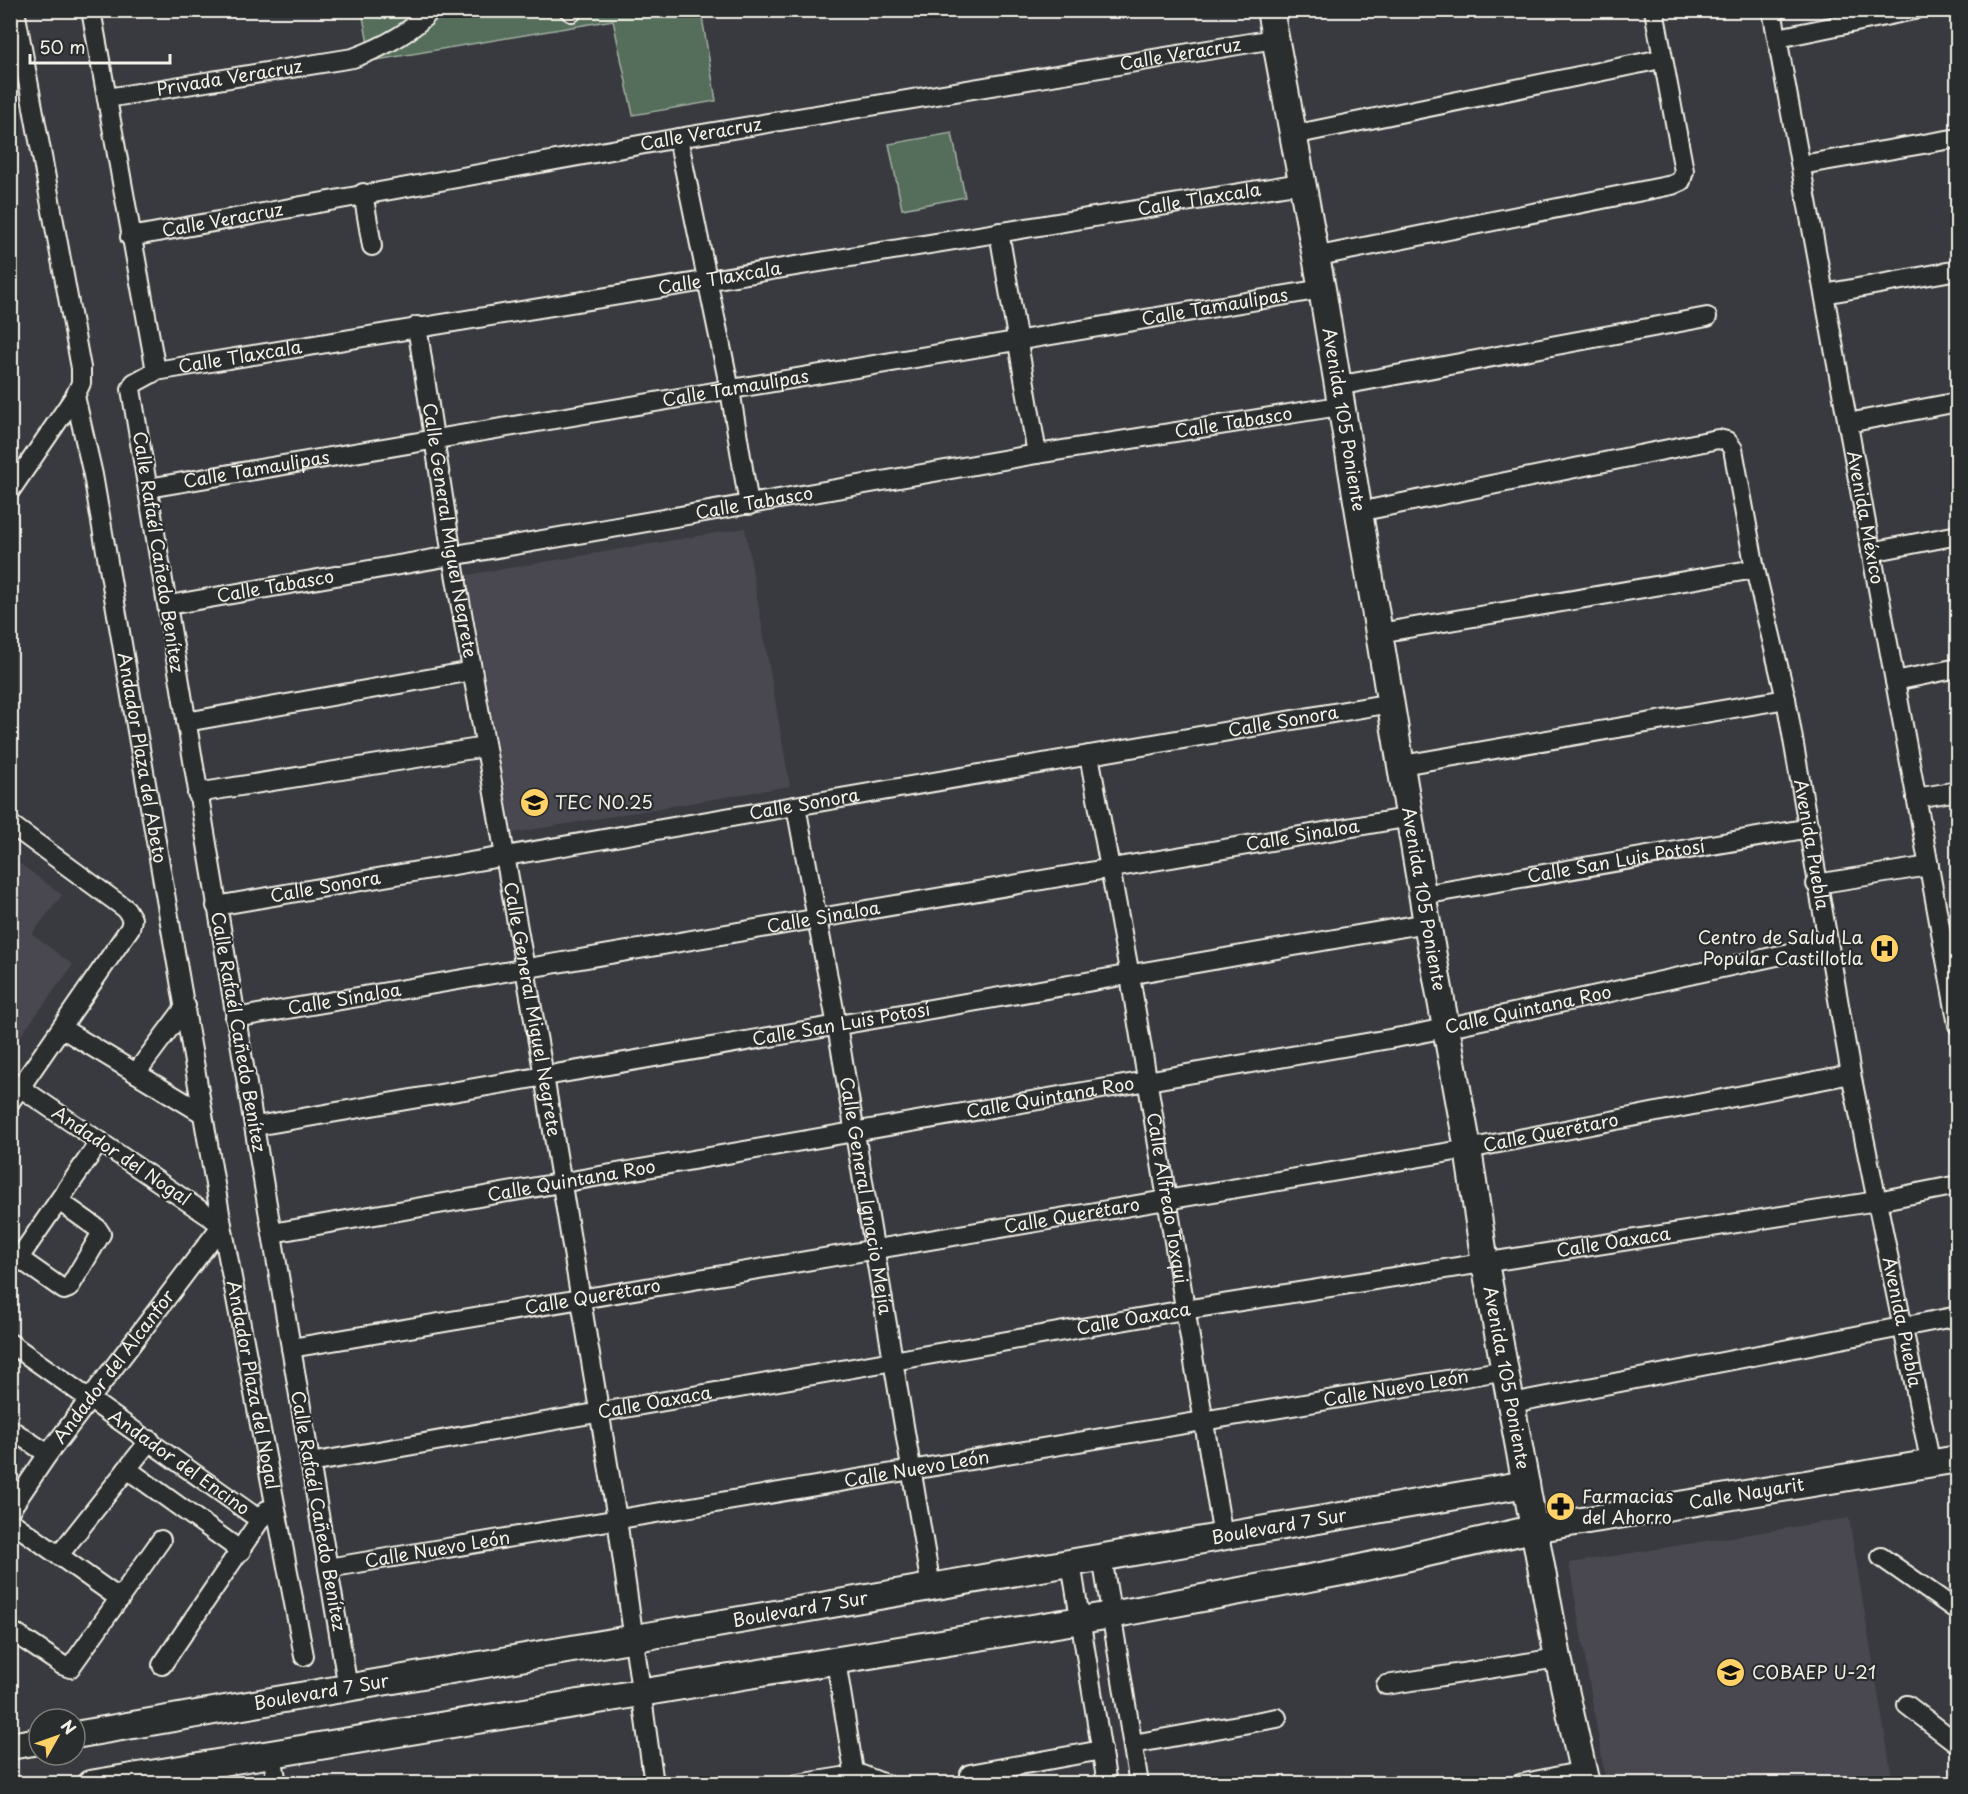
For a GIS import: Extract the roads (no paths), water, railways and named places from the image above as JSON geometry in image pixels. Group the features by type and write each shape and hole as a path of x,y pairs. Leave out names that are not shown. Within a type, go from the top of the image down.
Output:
{"street":[{"name":"Andador Plaza del Abeto","path":"15,10 81,368 78,390 186,1006"},
{"name":"Calle Rafaél Cañedo Benítez","path":"91,10 130,237 147,375 131,388 170,605 197,793 235,1018 256,1126 348,1688"},
{"name":"Privada Veracruz","path":"107,98 353,58 387,44 431,10"},
{"name":"Avenida 105 Poniente","path":"1270,10 1314,257 1322,289 1427,923 1468,1149 1485,1263 1558,1658 1585,1777"},
{"path":"1314,257 1672,185 1681,181 1684,171 1661,59 1654,10"},
{"name":"Avenida México","path":"1772,10 1929,866 1949,929 1958,1025"},
{"path":"1778,38 1914,10"},
{"name":"Calle Veracruz","path":"130,237 363,193 678,138 1274,39"},
{"path":"1293,135 1661,59"},
{"path":"678,138 730,390 749,505"},
{"path":"1801,165 1958,138"},
{"name":"Calle Tlaxcala","path":"147,375 417,326 708,282 1301,183"},
{"path":"363,193 372,246"},
{"path":"999,232 1037,454"},
{"path":"1824,294 1958,270"},
{"name":"Calle Tamaulipas","path":"148,488 1322,289"},
{"path":"1338,396 1707,317"},
{"name":"Calle General Miguel Negrete","path":"417,326 452,556 523,969 544,1076 617,1519 654,1784"},
{"path":"10,491 17,469 78,390"},
{"name":"Calle Tabasco","path":"170,605 1037,454 1338,396"},
{"path":"1848,423 1958,402"},
{"name":"Avenida Puebla","path":"1358,512 1706,442 1727,441 1733,449 1755,569 1786,699 1810,828 1816,884 1851,1074 1931,1464"},
{"path":"1871,552 1958,535"},
{"path":"1379,633 1755,569"},
{"path":"1895,681 1958,669"},
{"path":"186,722 472,671"},
{"path":"1402,765 1786,699"},
{"name":"Calle Sonora","path":"216,906 1391,703"},
{"path":"197,793 485,747"},
{"name":"Calle Alfredo Toxqui","path":"1089,755 1130,975 1145,1082 1223,1537"},
{"path":"1916,798 1958,791"},
{"name":"Calle General Ignacio Mejía","path":"796,806 837,1026 853,1133 931,1587"},
{"name":"Calle Sinaloa","path":"235,1018 1411,817"},
{"path":"10,824 126,909 132,919 130,928 16,1095"},
{"name":"Calle San Luis Potosí","path":"1423,895 1810,828"},
{"path":"1816,884 1929,866"},
{"name":"Calle San Luis Potosí","path":"256,1126 1427,923"},
{"name":"Calle Quintana Roo","path":"272,1233 1446,1028 1827,945"},
{"path":"136,1073 186,1006"},
{"name":"Andador Plaza del Nogal","path":"186,1006 222,1225 304,1656"},
{"path":"63,1029 202,1113"},
{"name":"Calle Querétaro","path":"291,1348 1468,1149 1851,1074"},
{"name":"Andador del Nogal","path":"16,1095 100,1141 222,1225"},
{"path":"59,1201 97,1228 100,1234 69,1288 64,1290 15,1255 59,1201 100,1141"},
{"name":"Calle Oaxaca","path":"310,1463 1184,1310 1877,1200 1958,1185"},
{"name":"Andador del Alcanfor","path":"10,1510 48,1454 91,1401 222,1225"},
{"path":"1512,1403 1958,1316"},
{"name":"Andador del Encino","path":"10,1343 261,1520"},
{"name":"Calle Nuevo León","path":"328,1568 1506,1370"},
{"path":"10,1429 48,1454"},
{"path":"59,1555 150,1440"},
{"name":"Calle Nayarit","path":"1533,1529 1958,1459"},
{"path":"127,1469 241,1551"},
{"name":"Boulevard 7 Sur","path":"87,1733 1526,1484"},
{"path":"162,1665 275,1499"},
{"path":"10,1521 120,1599"},
{"path":"90,1784 1111,1616 1347,1571 1533,1529"},
{"path":"10,1630 70,1668 161,1540"},
{"path":"1102,1557 1139,1784"},
{"path":"1881,1557 1958,1611"},
{"path":"1071,1563 1107,1784"},
{"path":"1386,1685 1558,1658"},
{"path":"836,1661 854,1773 885,1784"},
{"path":"1907,1705 1958,1744"},
{"path":"1133,1744 1276,1718"},
{"path":"10,1746 27,1743"},
{"path":"970,1774 1102,1750"},
{"path":"272,1754 277,1784"},
{"path":"798,1784 842,1777"},
{"path":"1520,1784 1585,1777"}],"place":[{"name":"TEC N0.25","path":"534,803"},
{"name":"Centro de Salud La Popular Castillotla","path":"1884,948"},
{"name":"Farmacias del Ahorro","path":"1561,1507"},
{"name":"COBAEP U-21","path":"1731,1673"}]}
